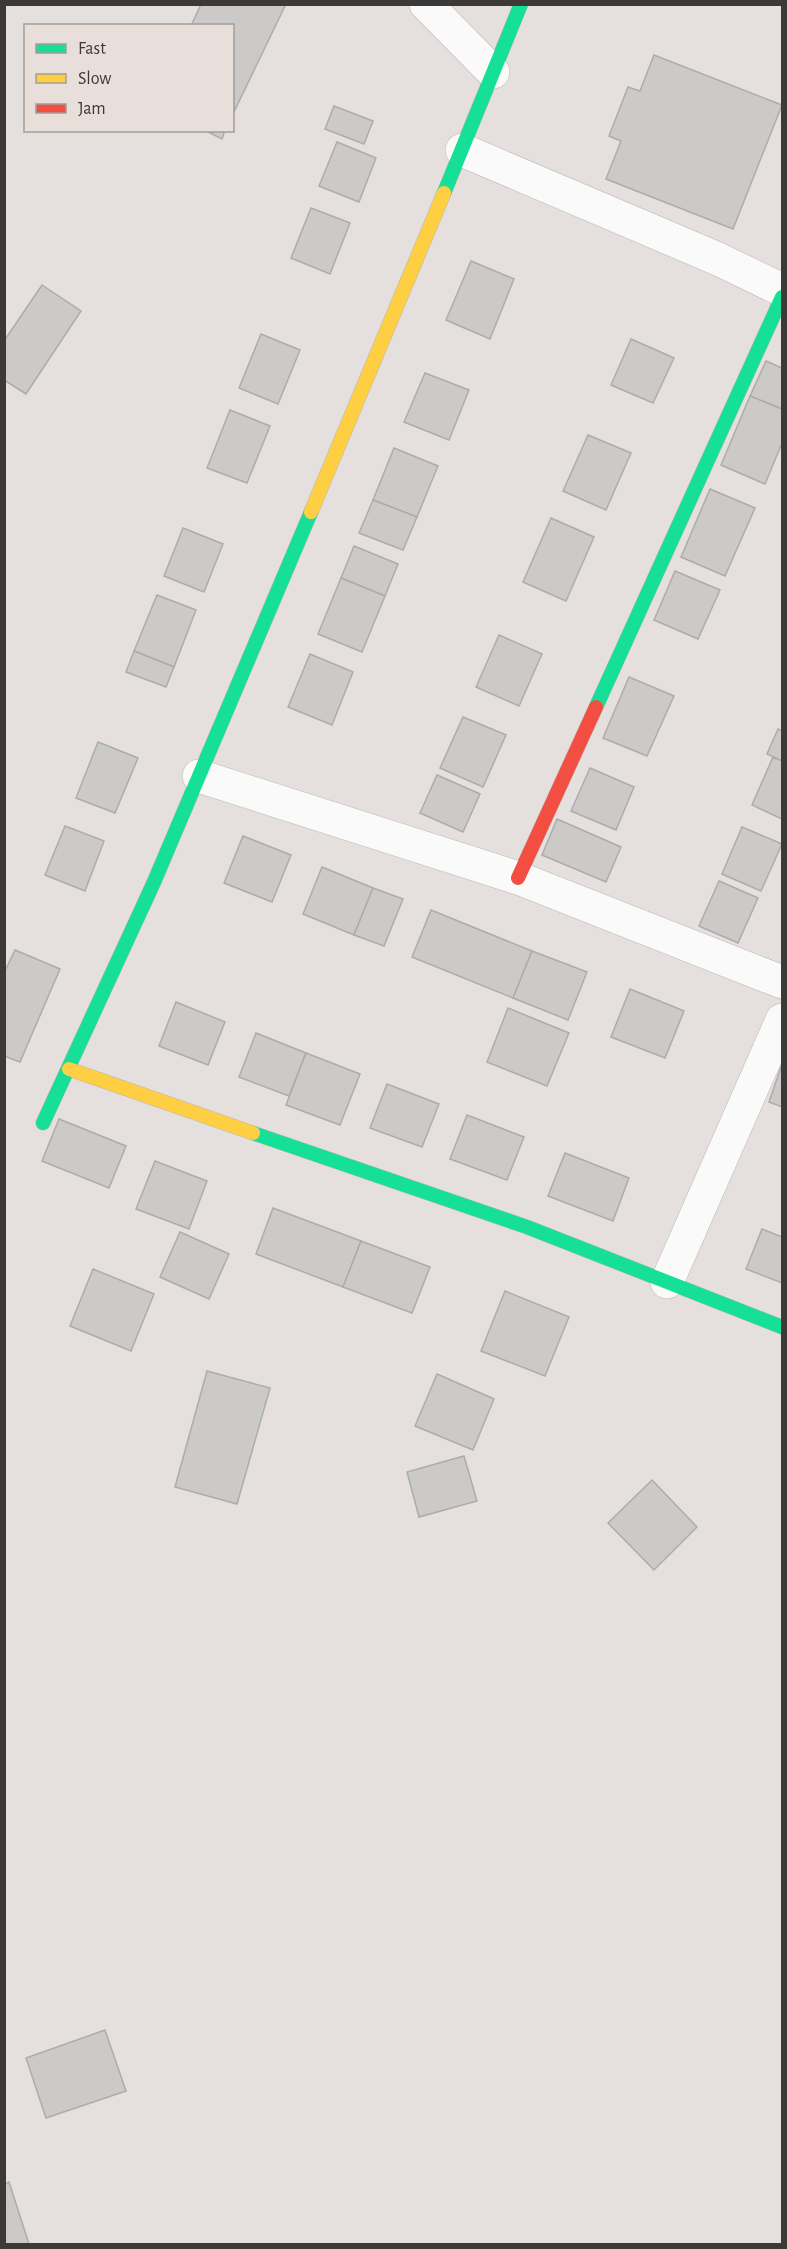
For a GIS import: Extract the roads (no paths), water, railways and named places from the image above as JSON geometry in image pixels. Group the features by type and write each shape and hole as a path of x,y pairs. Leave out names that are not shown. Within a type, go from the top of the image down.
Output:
{"street":[{"path":"426,4 493,72"},
{"path":"43,1123 199,776 462,150 520,4"},
{"path":"462,150 718,259 783,291"},
{"path":"518,878 783,297"},
{"path":"199,776 518,878 783,982"},
{"path":"667,1282 783,1020"},
{"path":"69,1069 527,1227 783,1327"}]}
